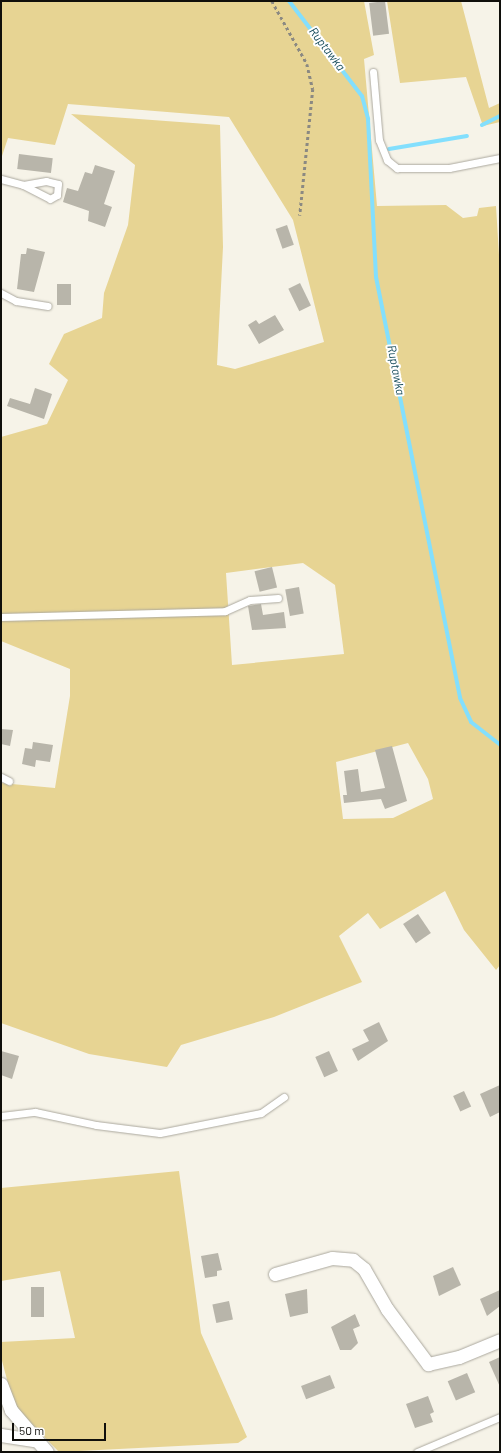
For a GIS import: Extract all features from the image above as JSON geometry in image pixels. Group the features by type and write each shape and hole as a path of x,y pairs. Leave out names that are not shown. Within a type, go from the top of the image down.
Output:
{"street":[{"path":"275,1274 332,1258 353,1260 364,1269 387,1309 428,1364 459,1357 500,1340"},
{"path":"1,1384 11,1410 47,1452"},
{"path":"1,1435 37,1441"}],"lane":[{"path":"373,72 379,140 387,160 397,168 449,168 500,158"},
{"path":"1,179 23,185"},
{"path":"1,293 16,301 48,306"},
{"path":"1,618 225,611 250,600 278,598"},
{"path":"1,777 8,781"},
{"path":"1,1116 35,1112 96,1126 160,1133 261,1113 284,1097"},
{"path":"417,1452 500,1417"}],"path":[{"path":"272,1 306,64 313,89 300,215"}],"shaded area":[{"path":"1,1 364,1 374,55 364,59 377,206 446,205 463,218 477,216 479,208 496,206 500,271 500,965 496,970 464,930 445,891 380,929 368,913 339,936 362,982 274,1017 181,1045 167,1067 89,1054 1,1023 1,783 55,788 70,696 70,669 1,641 1,437 47,424 68,380 49,364 64,334 102,318 104,293 128,225 135,165 71,114 220,125 223,247 217,365 235,369 324,342 293,220 229,117 68,104 55,145 8,138 1,159","holes":["303,563 335,585 344,654 232,665 226,573","408,743 428,779 433,799 393,818 343,819 336,762"]},
{"path":"387,1 461,1 489,108 500,103 500,122 483,126 466,77 400,83"},
{"path":"179,1171 201,1333 247,1437 238,1443 59,1452 14,1406 1,1357 1,1342 75,1338 60,1271 1,1281 1,1188"}],"building":[{"path":"385,1 389,34 373,36 369,3"},
{"path":"19,154 53,158 51,173 17,169"},
{"path":"95,165 115,171 104,204 112,207 105,227 88,221 89,211 63,202 67,188 78,191 85,172 92,174"},
{"path":"287,225 294,245 282,249 276,229"},
{"path":"27,248 45,252 34,292 17,289 21,254 26,254"},
{"path":"300,283 311,305 299,311 288,289"},
{"path":"57,284 71,284 71,305 57,305"},
{"path":"275,315 284,330 259,344 248,325 256,320 259,324"},
{"path":"35,388 52,394 44,419 7,406 10,398 30,404"},
{"path":"272,567 277,587 260,592 255,571"},
{"path":"299,587 304,614 290,616 285,589"},
{"path":"261,604 263,615 284,612 286,628 252,630 248,606"},
{"path":"1,729 13,730 10,746 1,744"},
{"path":"33,742 53,745 50,762 36,760 35,767 22,764 25,748 32,749"},
{"path":"392,746 407,801 385,809 381,799 344,803 343,795 347,795 344,771 358,769 361,792 385,788 375,750"},
{"path":"418,914 431,933 416,943 403,924"},
{"path":"379,1022 388,1041 358,1061 352,1049 369,1041 363,1030"},
{"path":"1,1051 19,1056 12,1079 1,1075"},
{"path":"329,1051 338,1071 324,1077 315,1057"},
{"path":"500,1085 500,1112 490,1117 480,1094"},
{"path":"464,1091 471,1106 460,1111 453,1096"},
{"path":"218,1253 222,1270 217,1271 217,1276 205,1278 201,1256"},
{"path":"453,1267 461,1285 439,1296 433,1276"},
{"path":"31,1287 44,1287 44,1317 31,1317"},
{"path":"307,1289 308,1313 290,1317 285,1294"},
{"path":"500,1290 500,1306 487,1316 480,1299"},
{"path":"229,1301 233,1320 216,1323 212,1305"},
{"path":"355,1314 360,1326 353,1329 358,1343 351,1350 340,1350 331,1327"},
{"path":"500,1357 500,1387 489,1362"},
{"path":"467,1373 475,1392 456,1401 448,1381"},
{"path":"330,1375 335,1388 306,1399 301,1386"},
{"path":"428,1396 434,1412 430,1414 433,1422 415,1428 406,1404"}],"waterway":[{"name":"Ruptawka","path":"289,1 362,96 368,119 376,277 460,698 471,722 500,745"},
{"path":"482,125 500,116"},
{"path":"389,149 467,136"}]}
